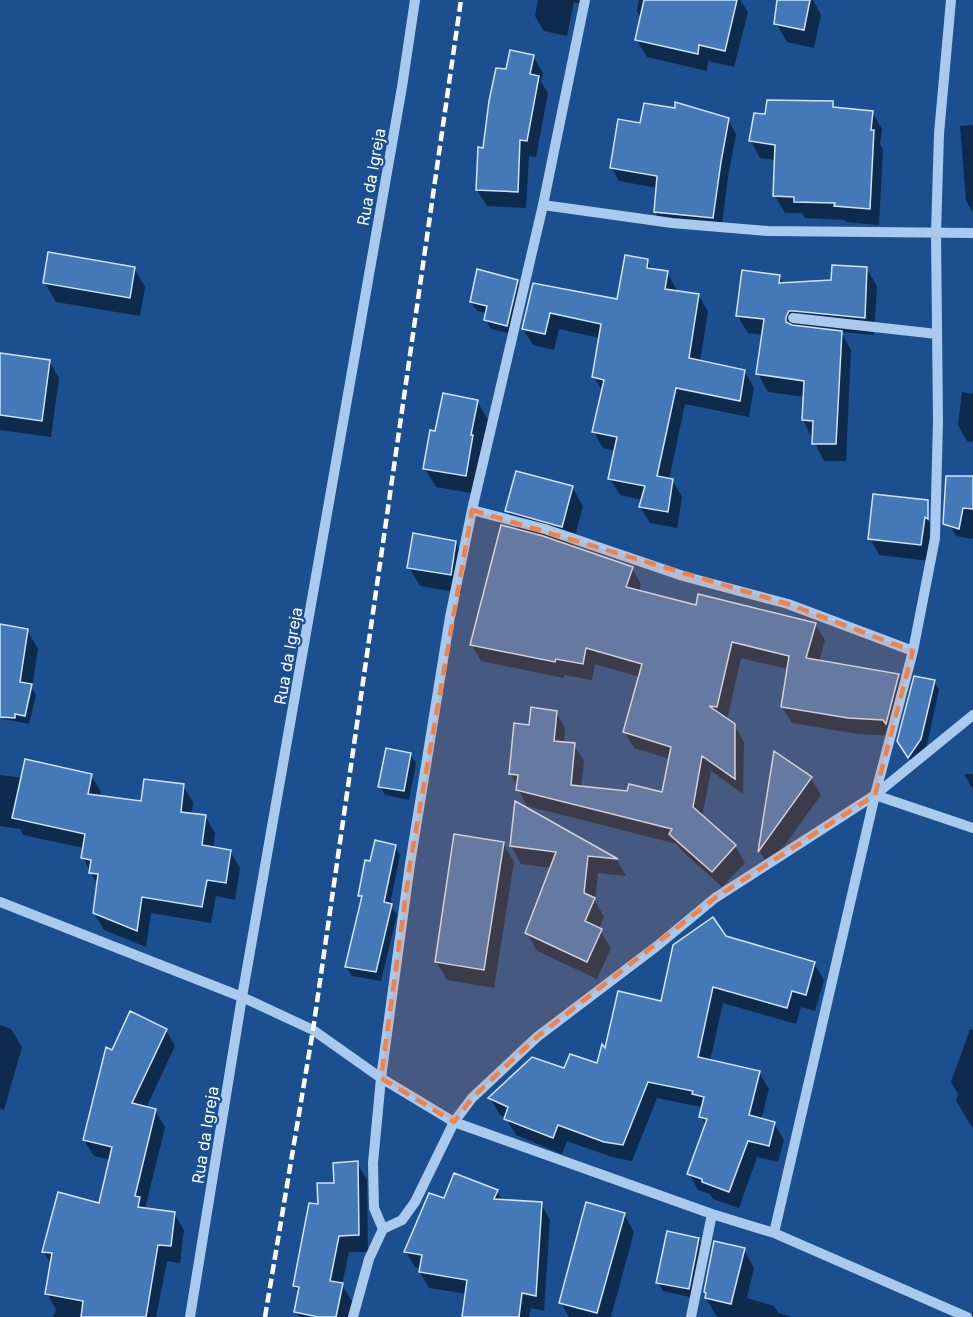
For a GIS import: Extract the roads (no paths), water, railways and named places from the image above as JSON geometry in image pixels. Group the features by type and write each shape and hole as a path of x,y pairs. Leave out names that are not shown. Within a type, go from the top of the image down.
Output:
{"street":[{"name":"Rua da Igreja","path":"190,1317 242,998 251,959 400,99 415,0"},
{"path":"383,1229 374,1208 373,1163 381,1078 412,852 450,617 472,510 543,205 585,0"},
{"path":"774,1233 875,795 913,651 935,538 938,421 936,233 939,134 951,0"},
{"path":"543,205 672,223 768,231 973,233"},
{"path":"793,318 937,334"},
{"path":"472,510 544,529 683,576 788,604 913,651"},
{"path":"353,1317 369,1258 383,1229 402,1221 415,1202 454,1122 472,1098 537,1037 657,946 715,898 875,795 973,716"},
{"path":"875,795 973,828"},
{"path":"0,902 242,998 313,1030 381,1078 454,1122 712,1214 774,1233 966,1317"},
{"path":"691,1317 712,1214"}],"railway":[{"path":"265,1317 313,1030 461,0"}]}
